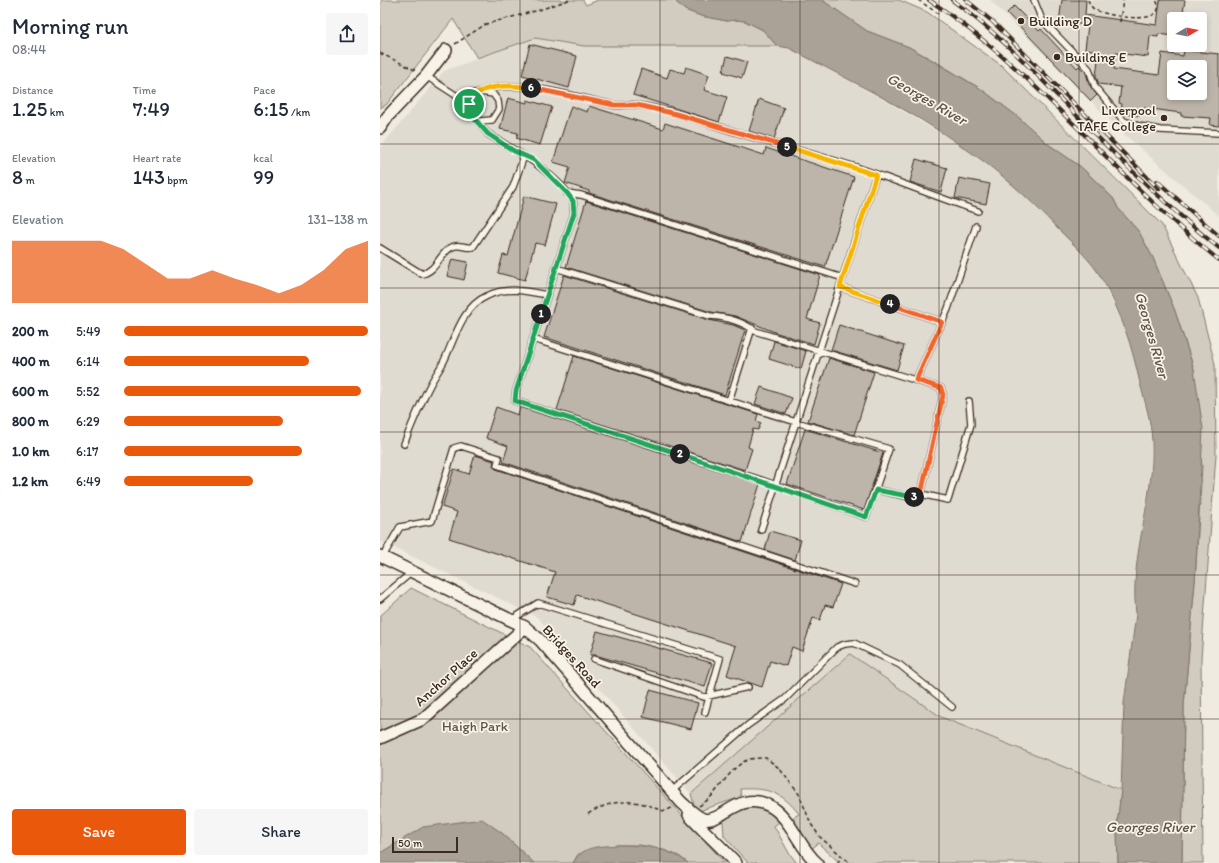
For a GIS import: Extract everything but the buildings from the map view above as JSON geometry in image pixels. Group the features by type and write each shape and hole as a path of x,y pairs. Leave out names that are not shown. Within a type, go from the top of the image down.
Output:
{"street":[{"path":"380,128 384,116 426,76 446,50"},
{"name":"Bridges Road","path":"381,557 525,627 540,640 672,791 698,817 704,819 719,817 726,811 748,802 769,806 784,819 802,847 817,863"},
{"name":"Anchor Place","path":"380,738 423,719 525,627"},
{"name":"Bridges Road","path":"688,807 688,814 707,835 716,840 736,863"},
{"path":"716,840 713,828 714,822 719,817"}],"lane":[{"path":"1034,0 1042,20 1089,69 1095,87 1124,121 1139,126 1160,130 1219,133"},
{"path":"426,76 457,96 469,108 488,134 524,156 534,160 573,201 574,213 532,339 516,391 515,401 761,480 866,517 889,449 796,422 532,339"},
{"path":"457,96 513,85 560,92 614,105 637,105 676,114 848,165 978,211"},
{"path":"469,108 471,100 479,92"},
{"path":"476,119 484,122 492,120 499,109 498,100 493,94 479,92"},
{"path":"380,248 422,274 432,270 446,251 452,247 458,245 467,248 473,247 513,187 524,156"},
{"path":"761,530 876,175"},
{"path":"567,193 581,194 843,278"},
{"path":"916,380 942,322 976,226"},
{"path":"556,268 710,316 721,317 748,325 756,331 941,388 943,395 920,499 876,490"},
{"path":"840,287 942,322"},
{"path":"404,444 429,386 443,362 458,328 471,308 486,296 503,290 518,290 547,294"},
{"path":"729,401 752,328"},
{"path":"921,494 948,500 971,424 969,401"},
{"path":"381,557 400,527 432,521 454,448 461,446 499,458 497,465 855,584"},
{"path":"380,600 412,572"},
{"path":"510,620 538,603 720,659 705,712"},
{"path":"672,791 748,724 785,699 837,647 845,644 854,644 900,666 952,707"},
{"path":"594,659 704,697 748,687"}],"path":[{"path":"446,50 486,24 539,10 569,0"},
{"path":"918,0 939,14"},
{"path":"1088,0 1091,7 1096,10 1142,19 1150,17 1158,8 1156,0"},
{"path":"1120,22 1123,0"},
{"path":"380,53 426,76"},
{"path":"588,814 605,805 614,803 636,802 665,811 688,807"},
{"path":"837,863 842,857"}],"shaded area":[{"name":"Liverpool TAFE College","path":"990,0 1219,0 1219,216 1125,135"},
{"path":"535,38 584,46 789,47 962,146 1008,180 1082,253 1102,279 1124,327 1138,372 1152,440 1151,465 1138,556 1134,602 1136,614 1124,703 1121,790 941,717 850,654 691,794 537,617 380,541 380,148 444,71"}],"green space":[{"path":"382,0 583,0 586,5 598,0 674,0 685,10 701,16 727,21 745,21 763,30 777,46 584,46 535,38 477,58 453,19 386,105 380,108 380,4"},
{"path":"822,0 899,0 927,12 1001,65 1162,225 1198,298 1215,364 1216,455 1201,659 1203,863 1182,863 1184,705 1195,582 1202,467 1194,369 1175,311 1153,258 1139,232 1118,208 1113,198 1081,167 1048,144 1017,116 981,89 938,63 909,47 867,31"},
{"name":"Haigh Park","path":"411,588 530,647 725,863 688,863 679,856 664,850 640,845 617,845 578,854 573,863 534,863 502,833 380,853 380,616"},
{"path":"850,654 941,717 1121,790 1117,827 1118,863 840,863 818,843 812,849 792,818 799,814 786,800 773,792 758,789 740,789 741,797 696,812 691,794"},
{"path":"749,807 765,808 779,822 774,826 789,853 797,863 748,863 724,836 723,822 733,813"}],"water":[{"name":"Georges River","path":"674,0 822,0 867,31 909,47 981,89 1017,116 1048,144 1081,167 1113,198 1118,208 1139,232 1153,258 1175,311 1194,369 1203,429 1195,582 1184,705 1182,863 1118,863 1117,827 1121,790 1124,703 1136,614 1136,571 1150,484 1152,441 1148,412 1129,343 1115,304 1102,279 1082,252 1024,195 989,165 942,133 900,107 833,71 789,48 777,46 763,30 745,21 727,21 701,16 685,10"},
{"path":"482,819 502,833 534,863 380,863 380,853 423,827"},
{"path":"617,845 645,846 663,850 672,853 688,863 573,863 577,857 587,850"}],"railway":[{"path":"929,0 969,29 1006,60 1042,93 1146,196 1219,260"},
{"path":"952,0 987,27 1131,170 1183,218 1219,248"},
{"path":"966,0 993,22 1159,189"},
{"path":"1157,181 1219,236"}],"place":[{"name":"Building D","path":"1021,21"},
{"name":"Building E","path":"1057,57"},
{"name":"Liverpool TAFE College","path":"1164,118"}],"route":[{"path":"513,85 560,92 614,105 637,105 676,114 876,175 840,287 942,322 916,380 941,388 943,395 920,499 876,490 866,517 761,480 515,401 516,391 574,213 573,201 534,160 514,151 488,134 472,116 469,104 473,96 477,93 501,86 513,85"}]}
